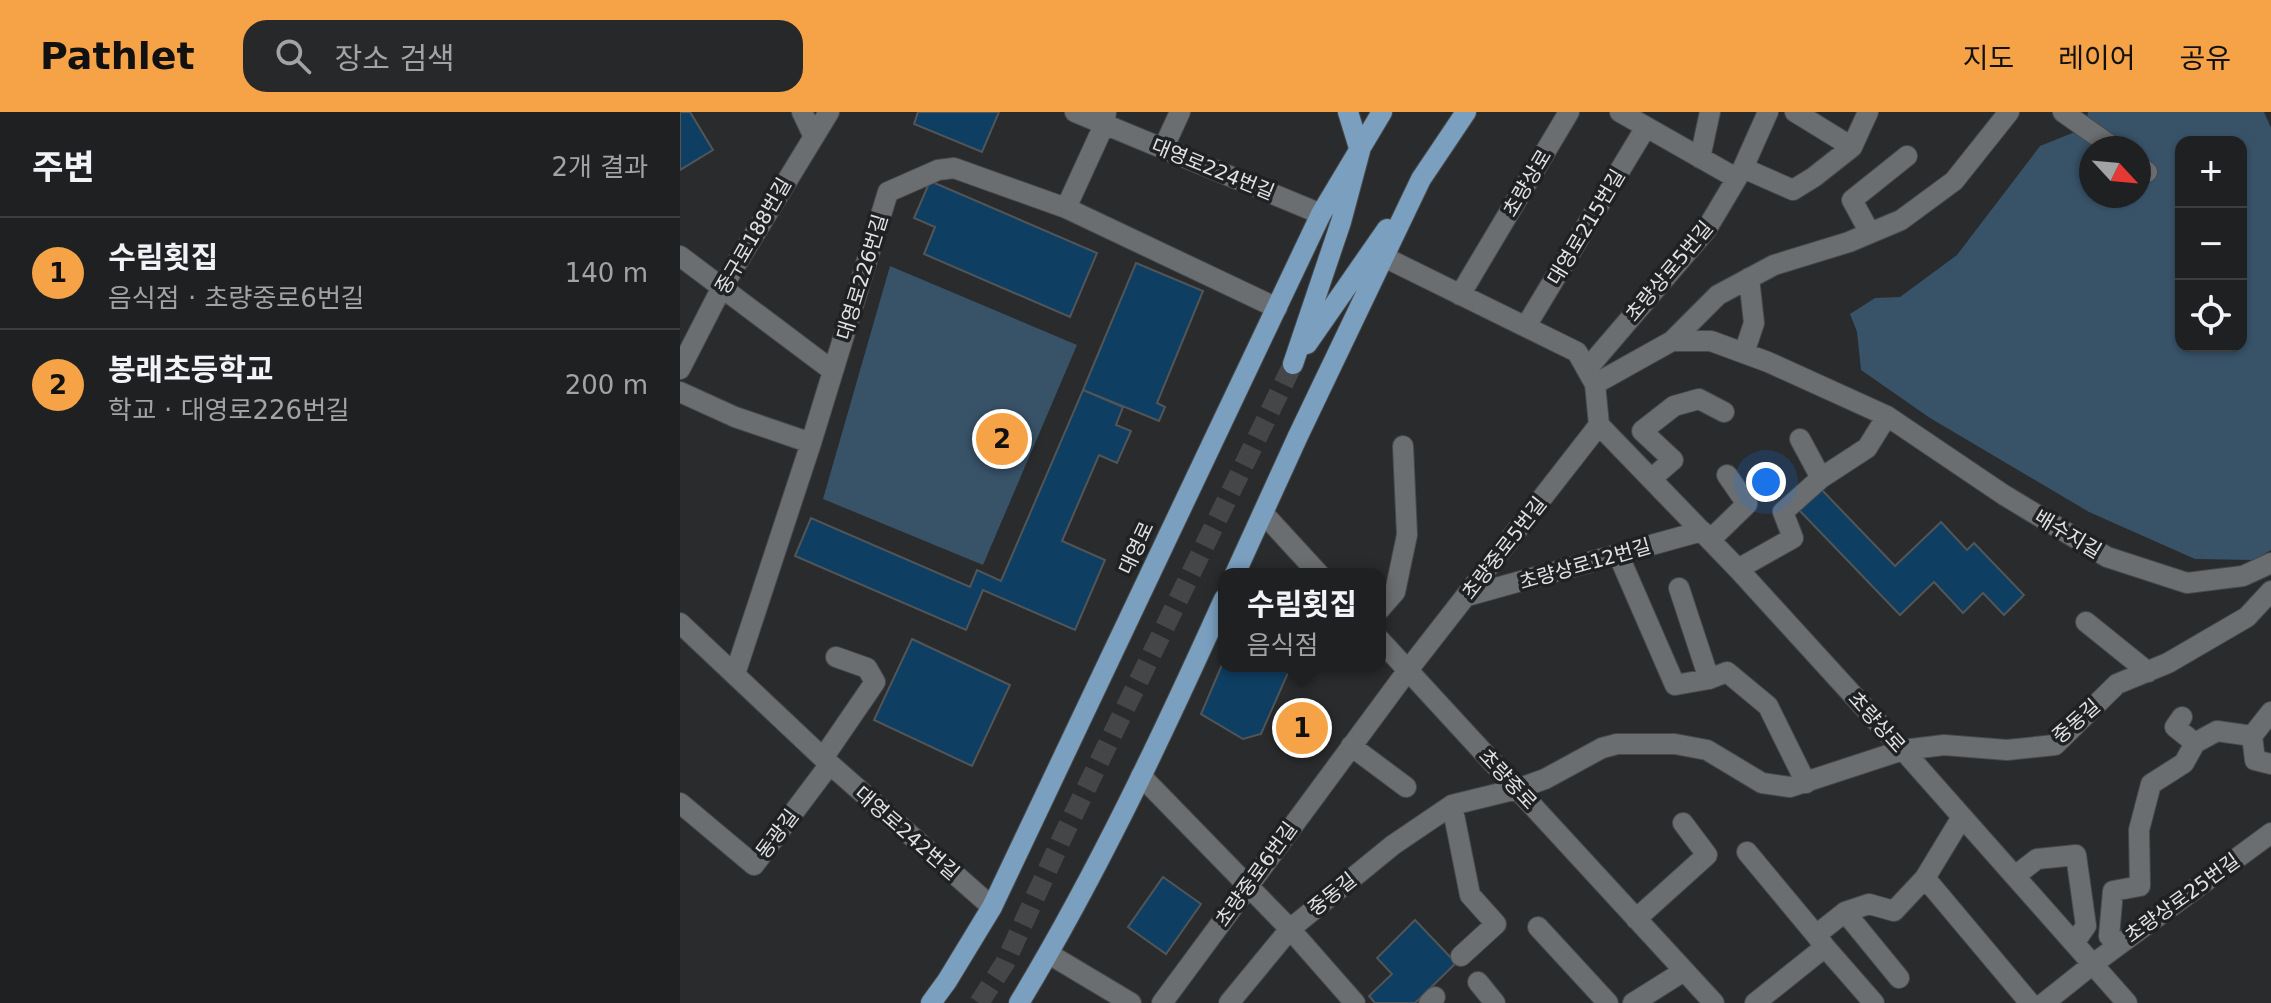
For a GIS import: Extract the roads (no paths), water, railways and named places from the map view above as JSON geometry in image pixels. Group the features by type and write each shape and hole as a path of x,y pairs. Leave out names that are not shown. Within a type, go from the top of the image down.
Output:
{"main road":[{"path":"1348,112 1360,151 1341,222 1293,364 1466,112"},
{"name":"대영로","path":"931,1003 992,907 1321,214 1382,112"},
{"path":"1238,568 1421,179"},
{"path":"1019,1003 1049,954 1141,776 1218,612"}],"street":[{"path":"802,112 813,135"},
{"name":"중구로188번길","path":"681,365 721,289 829,112"},
{"name":"대영로224번길","path":"1075,112 1105,118 1163,149 1321,214"},
{"path":"1163,149 1180,112"},
{"name":"초량상로","path":"1460,295 1569,112"},
{"path":"1700,158 1710,112"},
{"name":"초량상로5번길","path":"1591,377 1706,230 1739,173 1768,112"},
{"path":"1795,112 1852,147"},
{"path":"1739,173 1793,190 1852,147 1868,112"},
{"path":"1591,377 1672,341 1718,295 1774,265 1901,220 1954,181 2009,112"},
{"path":"2063,112 2097,136"},
{"name":"대영로215번길","path":"1526,326 1631,117 1700,158 1739,173"},
{"path":"1066,208 1105,118"},
{"path":"1870,233 1852,200 1907,156"},
{"name":"대영로226번길","path":"735,674 811,443 888,192 938,170 954,168 1066,208 1277,308"},
{"path":"680,256 833,371"},
{"path":"1384,257 1577,352 1591,377 1599,425"},
{"path":"1744,353 1754,323 1749,278"},
{"name":"배수지길","path":"1672,341 1711,341 1768,362 1887,416 2004,495 2107,557 2187,583 2243,576 2271,563"},
{"path":"680,392 735,417 811,443"},
{"path":"1651,479 1673,460 1642,431 1674,406 1699,399 1724,412"},
{"path":"1738,569 1793,538 1783,512 1821,478 1867,448 1887,416"},
{"name":"초량상로","path":"1599,425 1738,569 2127,1003"},
{"name":"초량중로5번길","path":"1408,670 1599,425"},
{"path":"1800,439 1821,478"},
{"path":"1386,602 1395,592 1407,535 1403,446"},
{"path":"1706,536 1747,504 1727,475"},
{"path":"1263,513 1313,568"},
{"name":"초량상로12번길","path":"1467,596 1618,554 1706,536"},
{"path":"1618,554 1675,685 1718,676"},
{"path":"1679,588 1718,676 1768,706 1806,783"},
{"name":"중동길","path":"1229,1003 1290,929 1393,845 1452,805 1517,789 1552,776 1602,748 1617,744 1675,744 1707,750 1762,783 1790,787 1903,750 1944,745 2007,750 2055,745 2117,684 2148,672 2247,617 2271,591"},
{"path":"2086,622 2148,672"},
{"name":"대영로242번길","path":"680,623 827,761 992,907"},
{"name":"초량중로","path":"1386,646 1714,1003"},
{"path":"827,761 875,682 867,668 836,657"},
{"name":"초량중로6번길","path":"1162,1003 1408,670"},
{"path":"2271,712 2252,736 2255,760 2271,764"},
{"path":"2182,717 2175,727 2195,743"},
{"name":"중동길","path":"1639,730 1669,732 1675,744"},
{"path":"2118,945 2109,936 2113,891 2140,886 2139,830 2151,784 2184,763 2195,743 2217,731 2252,736"},
{"path":"1351,746 1406,787"},
{"name":"동광길","path":"680,803 754,865 827,761"},
{"path":"1141,776 1290,929 1355,1003"},
{"path":"1452,805 1470,895 1496,924 1461,956"},
{"path":"1755,1003 1820,941 1845,912 1869,904 1894,911 1925,878 1962,817"},
{"path":"1636,919 1707,855 1683,823"},
{"name":"초량상로25번길","path":"2044,1003 2271,833"},
{"path":"1747,852 1874,1003"},
{"path":"2015,876 2037,859 2076,855 2086,926 2074,943"},
{"path":"1925,878 2030,1003"},
{"path":"1845,912 1899,978"},
{"path":"1538,927 1608,1003"},
{"path":"1049,954 1131,1003"},
{"path":"1633,1003 1684,971"},
{"path":"1478,982 1495,1003"}],"tunnel":[{"path":"979,1003 1005,963 1063,836 1293,364"}],"place":[{"name":"봉래초등학교","path":"1002,439"},
{"name":"수림횟집","path":"1302,728"}]}
